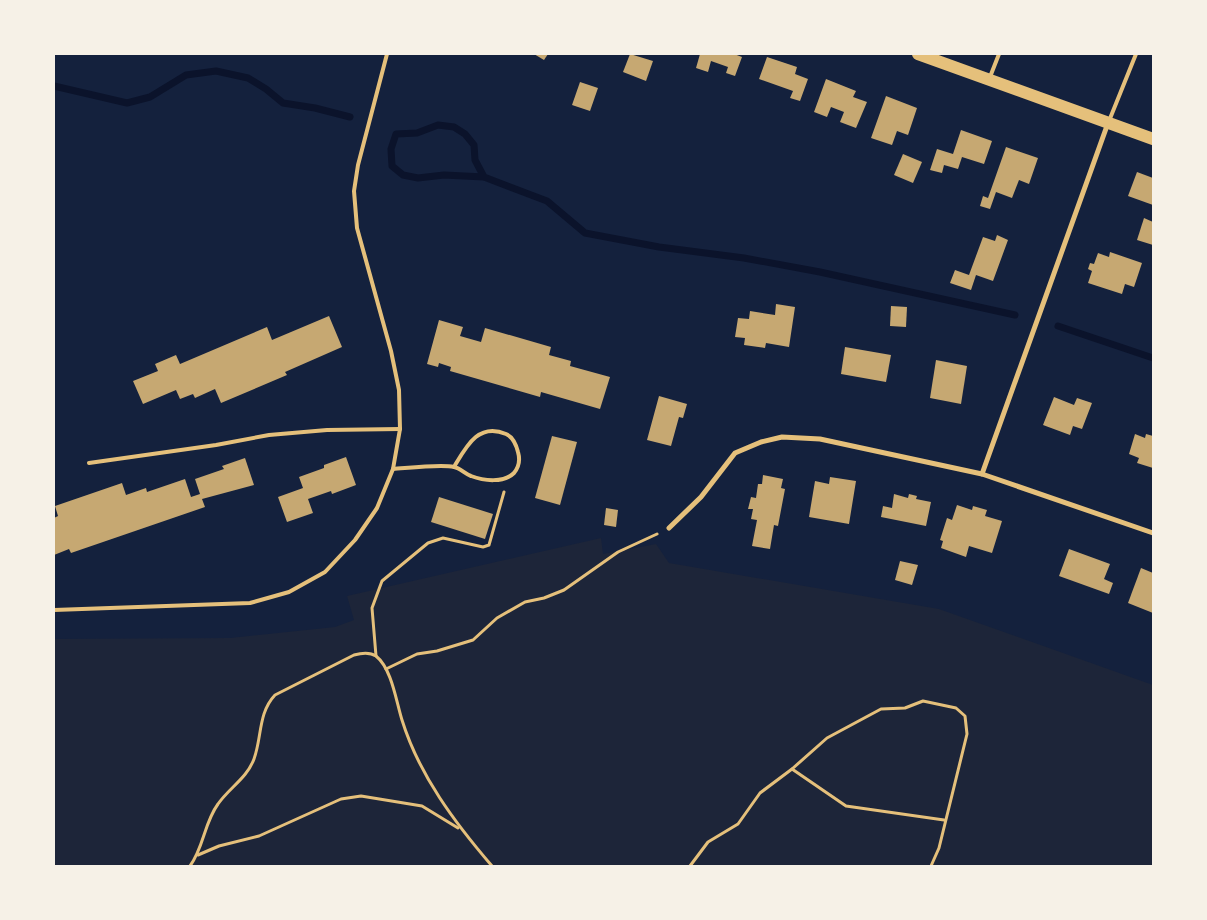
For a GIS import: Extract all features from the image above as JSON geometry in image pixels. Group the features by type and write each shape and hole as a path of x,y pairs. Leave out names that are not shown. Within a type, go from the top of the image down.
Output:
{"main road":[{"path":"918,54 1153,138"}],"street":[{"path":"982,474 1108,123"},
{"path":"669,528 701,497 735,453 761,442 782,436 820,439 982,474 1153,533"}],"lane":[{"path":"54,610 250,603 289,592 325,572 355,540 377,508 393,469 400,429 399,390 391,352 357,228 354,191 358,165 387,54"},
{"path":"989,79 999,54"},
{"path":"1108,123 1136,54"},
{"path":"89,463 216,446 269,435 326,430 400,429"},
{"path":"393,469 454,467 472,476 497,480 508,478 518,469 520,457 516,442 507,434 492,430 478,434 468,443 454,467"}],"path":[{"path":"492,866 459,828 427,776 411,742 386,670 376,656 372,608 382,581 428,543 443,538 484,547 489,545 508,478"},
{"path":"386,670 417,654 473,640 497,618 525,602 544,598 564,590 618,552 669,528"},
{"path":"190,866 198,855 218,804 247,773 254,758 262,716 267,703 275,694 354,655 365,653 376,656"},
{"path":"690,866 708,842 738,824 760,793 792,769 827,738 881,709 905,708 923,701 956,708 965,716 967,734 944,820 939,848 931,866"},
{"path":"792,769 846,806 944,820"},
{"path":"198,855 219,846 259,836 341,800 361,796 422,806 459,828"}],"shaded area":[{"path":"601,538 603,554 656,544 669,563 939,609 1153,685 1153,866 54,866 54,639 230,638 335,627 354,620 347,596"}],"building":[{"path":"534,54 548,54 544,60"},
{"path":"630,54 653,61 646,81 623,72"},
{"path":"700,54 734,54 742,57 735,76 726,73 728,67 711,61 708,72 696,68"},
{"path":"767,57 797,67 795,74 808,79 800,101 790,98 793,91 759,79"},
{"path":"826,79 856,91 853,97 867,102 856,128 840,122 844,112 831,107 827,117 814,112"},
{"path":"580,82 598,88 590,111 572,105"},
{"path":"886,96 917,108 908,135 897,131 892,145 871,138"},
{"path":"961,130 992,141 984,164 962,157 958,169 944,165 942,173 930,170 937,149 953,154"},
{"path":"1006,147 1038,158 1029,184 1019,180 1012,198 996,192 990,209 980,206 983,196 988,198"},
{"path":"903,154 922,162 913,183 894,175"},
{"path":"1137,172 1153,178 1153,205 1128,196"},
{"path":"1144,218 1153,222 1153,245 1137,240"},
{"path":"997,235 1008,240 993,281 976,275 971,290 950,283 955,270 969,275 983,237 995,241"},
{"path":"1110,252 1142,263 1134,287 1125,284 1122,294 1088,283 1092,271 1088,269 1090,263 1094,264 1098,253 1109,257"},
{"path":"776,304 795,307 789,347 766,343 765,348 744,345 745,338 735,337 738,318 749,319 750,311 775,315"},
{"path":"891,306 907,307 906,327 890,326"},
{"path":"329,316 342,347 285,372 287,375 221,403 215,389 195,398 193,394 180,399 176,390 143,404 133,381 158,371 155,364 176,355 180,364 267,327 272,340"},
{"path":"439,320 463,327 460,336 481,342 485,328 551,347 549,355 571,361 570,366 610,377 600,409 541,392 540,397 450,371 451,367 439,363 438,367 427,364"},
{"path":"845,347 891,355 886,382 841,374"},
{"path":"936,360 967,366 961,404 930,398"},
{"path":"659,396 687,404 683,418 679,417 671,446 647,440"},
{"path":"1054,397 1074,405 1077,398 1092,403 1082,429 1073,426 1070,435 1043,425"},
{"path":"1135,434 1145,438 1146,434 1153,436 1153,468 1137,463 1139,458 1129,454"},
{"path":"552,436 577,442 560,505 535,498"},
{"path":"346,457 356,485 332,494 331,491 308,499 313,513 287,522 278,497 303,488 299,477 324,468 324,465"},
{"path":"245,458 254,485 202,499 205,507 71,553 69,549 54,555 54,518 58,516 55,506 122,483 126,495 146,488 147,492 185,479 191,497 200,494 195,479 224,469 222,466"},
{"path":"763,475 783,479 781,488 785,489 778,526 774,525 770,549 752,546 757,520 751,519 753,509 748,509 751,497 756,498 758,484 762,484"},
{"path":"830,477 856,481 849,524 809,517 815,481 829,484"},
{"path":"894,494 908,498 909,494 917,496 916,499 931,502 926,526 881,517 883,506 892,508"},
{"path":"439,497 493,514 485,539 431,522"},
{"path":"957,505 972,510 973,506 987,510 985,516 1002,521 992,553 969,546 966,557 941,548 943,541 940,540 947,518 952,520"},
{"path":"606,508 618,510 616,527 604,525"},
{"path":"1069,549 1110,564 1104,579 1113,583 1109,594 1059,576"},
{"path":"900,561 918,565 912,585 895,580"},
{"path":"1141,568 1153,573 1153,613 1128,603"}],"waterway":[{"path":"54,86 127,103 150,97 186,75 216,71 248,78 266,89 283,103 315,108 350,117"},
{"path":"484,177 475,160 474,145 465,134 454,127 438,125 417,133 396,134 391,149 392,166 403,175 418,178 444,175 484,177 547,201 585,233 659,247 744,258 820,272 1015,315"},
{"path":"1058,326 1153,358"}]}
